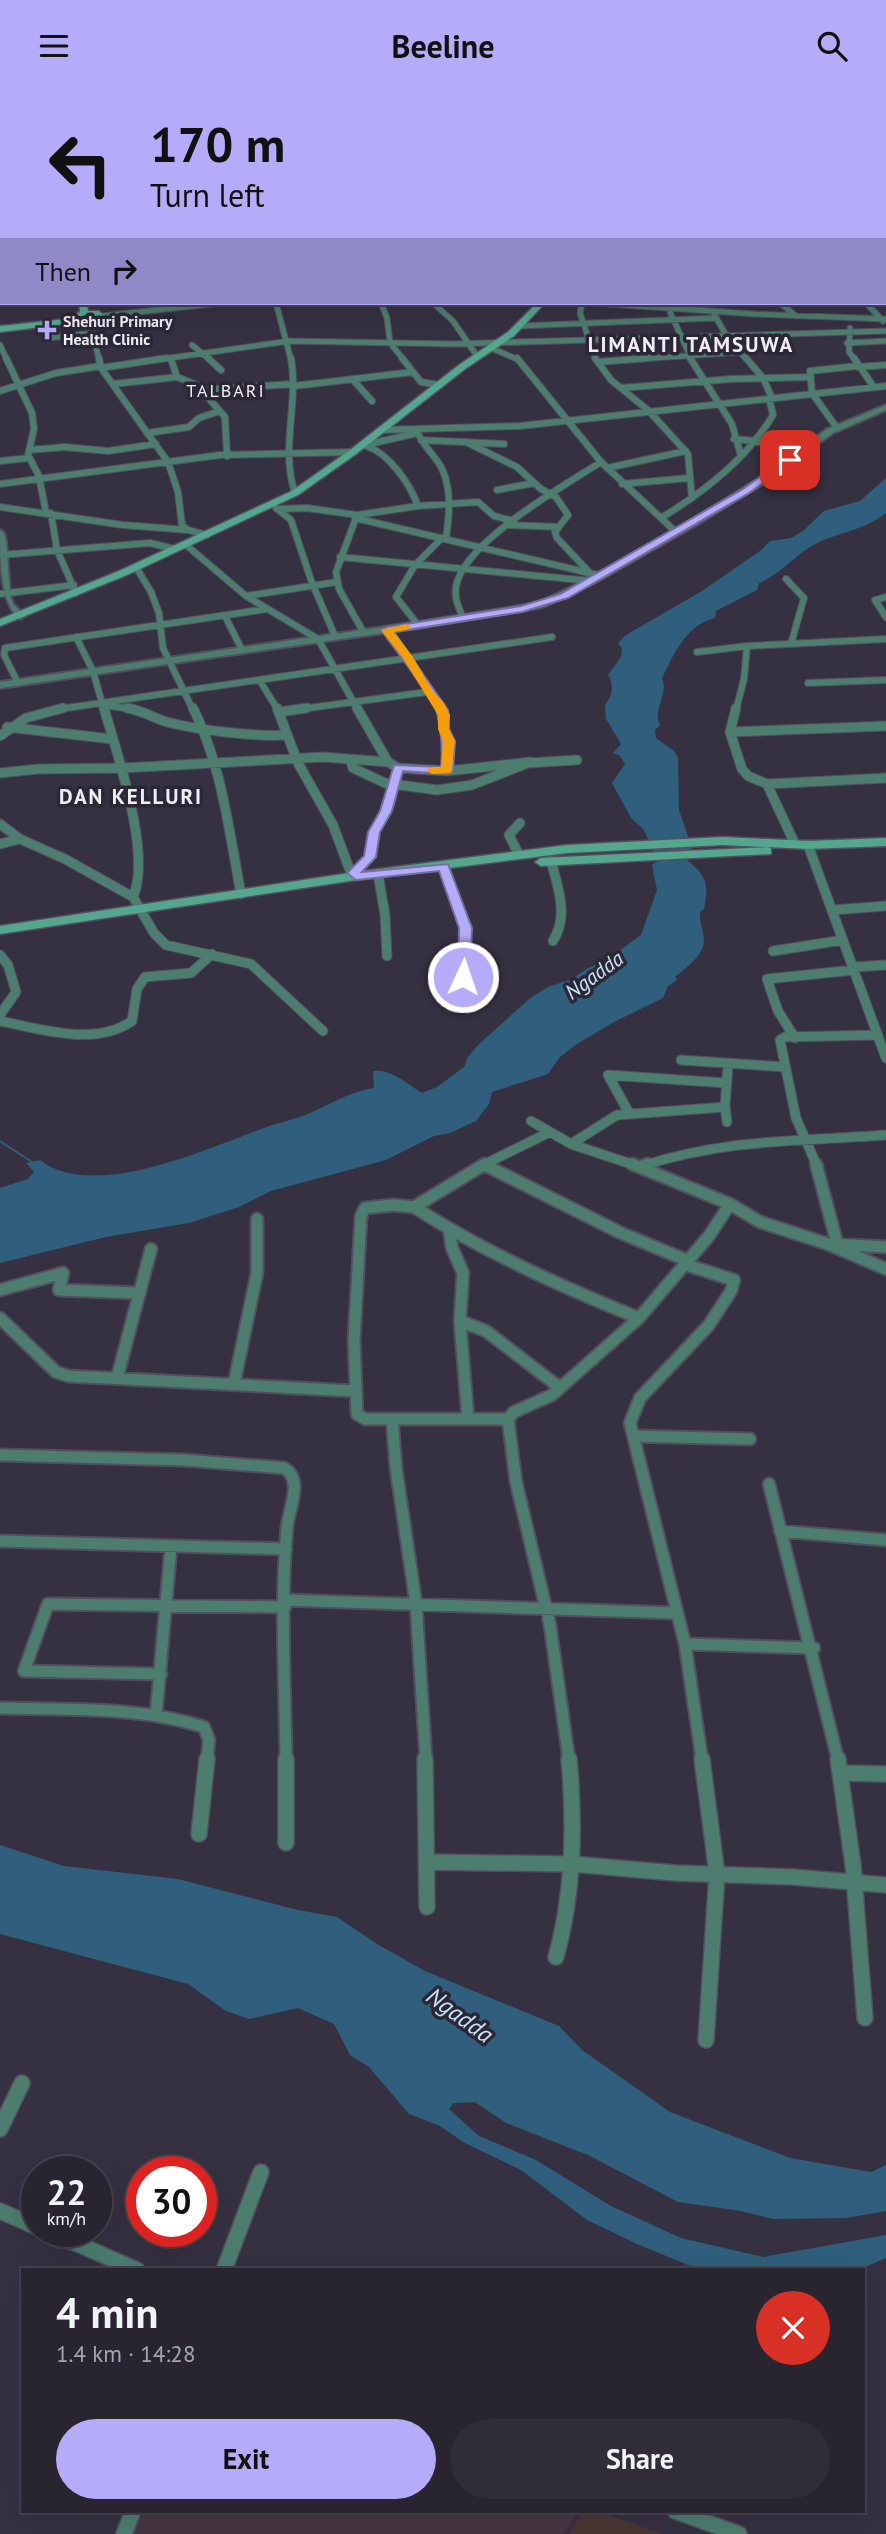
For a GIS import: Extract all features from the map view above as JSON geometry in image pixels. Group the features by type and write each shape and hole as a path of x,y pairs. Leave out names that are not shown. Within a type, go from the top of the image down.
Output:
{"main road":[{"path":"0,328 88,316 84,305"},
{"path":"0,623 75,589 136,568 185,544 276,507 360,448 477,356 491,348 519,326 539,305"},
{"path":"444,867 519,855 612,845 701,841 794,842 808,845 886,842"},
{"path":"0,930 142,910 355,874 551,861 708,855 796,849 808,845"}],"street":[{"path":"188,530 179,517 178,492 168,462 101,367 88,316 200,305"},
{"path":"277,305 289,341 294,385 289,481 295,493"},
{"path":"382,305 387,318 390,343 421,382 440,385"},
{"path":"436,305 443,310 477,356"},
{"path":"582,305 580,313 587,339 598,362 686,451 690,465 692,498"},
{"path":"667,305 852,320 884,319"},
{"path":"667,305 688,356 732,424 734,439 741,456"},
{"path":"661,518 692,498 741,456 757,439 773,415 771,398 763,378 725,334 709,305"},
{"path":"782,305 796,316"},
{"path":"0,391 56,373 289,341 469,343 886,329 884,319 868,305"},
{"path":"519,326 715,318"},
{"path":"852,320 848,331 849,352 873,386"},
{"path":"49,338 93,333"},
{"path":"847,343 886,341"},
{"path":"0,345 32,413 34,429 29,458 40,482 57,551 75,589 3,593"},
{"path":"192,345 221,370"},
{"path":"491,348 517,358 604,465 676,532"},
{"path":"598,362 742,352"},
{"path":"171,359 177,377"},
{"path":"837,428 811,393 810,371 886,365"},
{"path":"202,390 354,381 413,372"},
{"path":"113,384 177,377 202,390 220,411 227,425 227,456"},
{"path":"621,388 705,381 811,377"},
{"path":"354,381 372,401"},
{"path":"381,430 446,429 566,421 886,386"},
{"path":"340,557 463,570 602,576 758,484 807,446 837,428 886,407"},
{"path":"147,433 190,427 199,418 220,411"},
{"path":"0,484 227,456 360,448 420,437 446,429"},
{"path":"420,437 504,444"},
{"path":"418,625 396,597 415,565 444,539 450,503 441,464 424,447 420,437"},
{"path":"734,439 757,439 807,446"},
{"path":"466,442 512,463 561,502 568,515 555,531 557,538 590,577"},
{"path":"29,450 65,447 108,451 156,444"},
{"path":"360,448 379,450 413,493 418,506"},
{"path":"463,618 455,591 457,580 479,548 511,523 551,495 604,465 686,451"},
{"path":"0,461 29,458"},
{"path":"622,484 689,478"},
{"path":"497,490 534,483"},
{"path":"356,517 418,506 482,503 495,516 511,523 558,527"},
{"path":"0,507 49,512 123,525 188,530 207,535"},
{"path":"276,507 307,508 356,517 590,577"},
{"path":"276,507 291,520 312,583 335,636"},
{"path":"356,517 336,572 337,582 364,633"},
{"path":"0,533 4,544 1,555 3,593 8,603 20,615"},
{"path":"1,555 150,543 174,549"},
{"path":"185,544 246,596 318,639 388,762"},
{"path":"136,568 151,592 159,613 168,660 201,725 222,791 241,894"},
{"path":"0,685 387,630 540,605 590,577"},
{"path":"786,579 804,598 791,644"},
{"path":"246,596 312,583 337,582"},
{"path":"886,597 874,600 886,617"},
{"path":"18,683 4,655 5,648 267,609"},
{"path":"225,616 242,650"},
{"path":"387,630 408,657 444,715 443,729 449,741 447,771"},
{"path":"76,637 93,671 122,768 138,863 139,883 133,897"},
{"path":"0,736 5,727 29,715 552,637"},
{"path":"697,652 747,646 886,639"},
{"path":"747,646 744,679 730,732 742,769 748,776 767,784 886,778"},
{"path":"808,683 886,680"},
{"path":"260,681 279,712 286,735 334,825 349,868 355,874 370,857 374,832 386,811 398,768"},
{"path":"279,712 428,692"},
{"path":"103,704 139,710 167,722 266,736 286,735"},
{"path":"730,732 886,726"},
{"path":"5,727 112,739"},
{"path":"0,773 297,758 388,762 398,768 447,771 577,760"},
{"path":"350,760 358,772 393,786 427,790 487,781 531,762"},
{"path":"767,784 794,842"},
{"path":"519,855 509,835 520,823"},
{"path":"0,824 20,839 65,859 133,897 154,933 166,946 251,964 323,1031"},
{"path":"0,844 20,839"},
{"path":"808,845 853,968 880,1032 886,1058"},
{"path":"551,861 563,915 558,935 553,941"},
{"path":"444,867 465,928 463,977"},
{"path":"378,874 385,915 387,956"},
{"path":"832,910 886,906"},
{"path":"773,951 843,940"},
{"path":"0,1021 70,1033 117,1030 132,1021 137,989 145,977 188,975 212,954"},
{"path":"0,955 8,965 16,992 0,1015"},
{"path":"795,1038 778,1011 767,979 886,965"},
{"path":"832,1244 818,1168 804,1140 780,1040 880,1032"},
{"path":"681,1060 785,1067"},
{"path":"727,1122 725,1107 728,1065"},
{"path":"629,1113 608,1075 726,1083"},
{"path":"570,1144 617,1115 725,1107"},
{"path":"531,1121 570,1144 640,1167 730,1204 760,1222 832,1244 886,1269"},
{"path":"414,1207 485,1165 550,1132"},
{"path":"640,1167 711,1148 886,1135"},
{"path":"485,1165 621,1233 686,1260 690,1266 734,1280 709,1325 640,1398 630,1423 685,1644 717,1874 706,2040"},
{"path":"556,1957 564,1936 572,1864 571,1788 546,1607 516,1483 508,1419 514,1412 552,1395 639,1318 709,1236 730,1204"},
{"path":"508,1419 360,1418 357,1414 354,1391 362,1210 393,1205 414,1207 570,1290 639,1318"},
{"path":"234,1384 257,1273 257,1219"},
{"path":"449,1228 452,1248 463,1273 460,1321 468,1419"},
{"path":"832,1244 886,1247"},
{"path":"117,1378 151,1249"},
{"path":"0,1290 63,1273 60,1290 140,1293"},
{"path":"0,1318 56,1372 68,1376 354,1391"},
{"path":"460,1321 486,1331 559,1387"},
{"path":"392,1419 396,1468 416,1604 427,1783 427,1907"},
{"path":"633,1436 750,1440"},
{"path":"0,1455 184,1460 285,1468 292,1473 295,1482 287,1526 285,1604 286,1843"},
{"path":"769,1484 814,1648 841,1773 855,1882 865,2018"},
{"path":"780,1531 886,1540"},
{"path":"0,1541 286,1549"},
{"path":"156,1715 171,1546"},
{"path":"161,1674 24,1671 48,1604 416,1604 677,1613"},
{"path":"685,1644 814,1648"},
{"path":"0,1708 156,1715 187,1720 204,1727 209,1740 200,1835"},
{"path":"841,1773 886,1775"},
{"path":"427,1861 572,1864 886,1885"},
{"path":"0,2129 22,2083"},
{"path":"225,2268 261,2172"},
{"path":"0,2211 21,2220"},
{"path":"85,2247 132,2268"},
{"path":"124,2534 132,2513"},
{"path":"681,2513 739,2534"}],"shaded area":[{"path":"137,2513 577,2513 564,2534 128,2534"},
{"path":"582,2513 603,2513 662,2534 569,2534"}],"water":[{"name":"Ngadda","path":"886,478 886,513 867,525 817,543 759,583 757,590 716,611 715,618 696,627 682,642 662,678 664,690 658,713 660,725 655,730 656,738 674,751 678,758 679,810 692,848 687,853 688,861 703,876 706,887 704,909 700,912 703,946 693,961 675,977 677,980 668,986 663,998 577,1044 560,1057 548,1074 492,1092 489,1104 476,1121 450,1133 434,1136 386,1160 271,1191 239,1207 189,1223 106,1237 0,1263 0,1188 28,1179 34,1172 26,1163 40,1160 63,1172 89,1176 119,1174 151,1167 300,1117 345,1097 374,1088 373,1071 392,1074 422,1093 437,1087 464,1067 478,1045 529,999 548,987 572,979 605,961 641,935 657,890 652,865 658,861 644,830 631,818 612,783 625,764 620,756 613,753 621,744 606,719 605,705 612,691 608,675 621,657 622,649 618,643 626,635 702,591 760,551 770,541 791,538 803,531 824,511 860,501"},
{"name":"Ngadda","path":"0,1845 64,1866 178,1879 298,1910 337,1917 425,1971 559,2026 582,2050 670,2112 790,2158 871,2172 886,2165 886,2211 846,2218 773,2219 741,2211 678,2202 588,2155 506,2123 475,2102 453,2103 449,2109 479,2136 536,2160 611,2206 681,2238 763,2257 886,2235 886,2258 863,2268 695,2268 587,2220 521,2170 463,2142 440,2126 409,2114 369,2067 350,2055 334,2024 298,2008 249,2019 226,2011 188,1984 0,1934"}],"waterway":[{"path":"0,1141 32,1162"}],"slow traffic":[{"path":"406,627 387,630 438,703 444,715 444,733 449,741 447,771 432,770"}],"place":[{"name":"Shehuri Primary Health Clinic","path":"47,330"}],"district":[{"name":"LIMANTI TAMSUWA","path":"691,344"},
{"name":"TALBARI","path":"226,390"},
{"name":"DAN KELLURI","path":"131,796"}],"route":[{"path":"463,977 465,928 444,867 356,876 353,873 370,857 374,832 386,811 398,768 447,771 449,741 443,729 442,710 387,630 522,609 564,596 617,568 758,484 790,460"}]}
